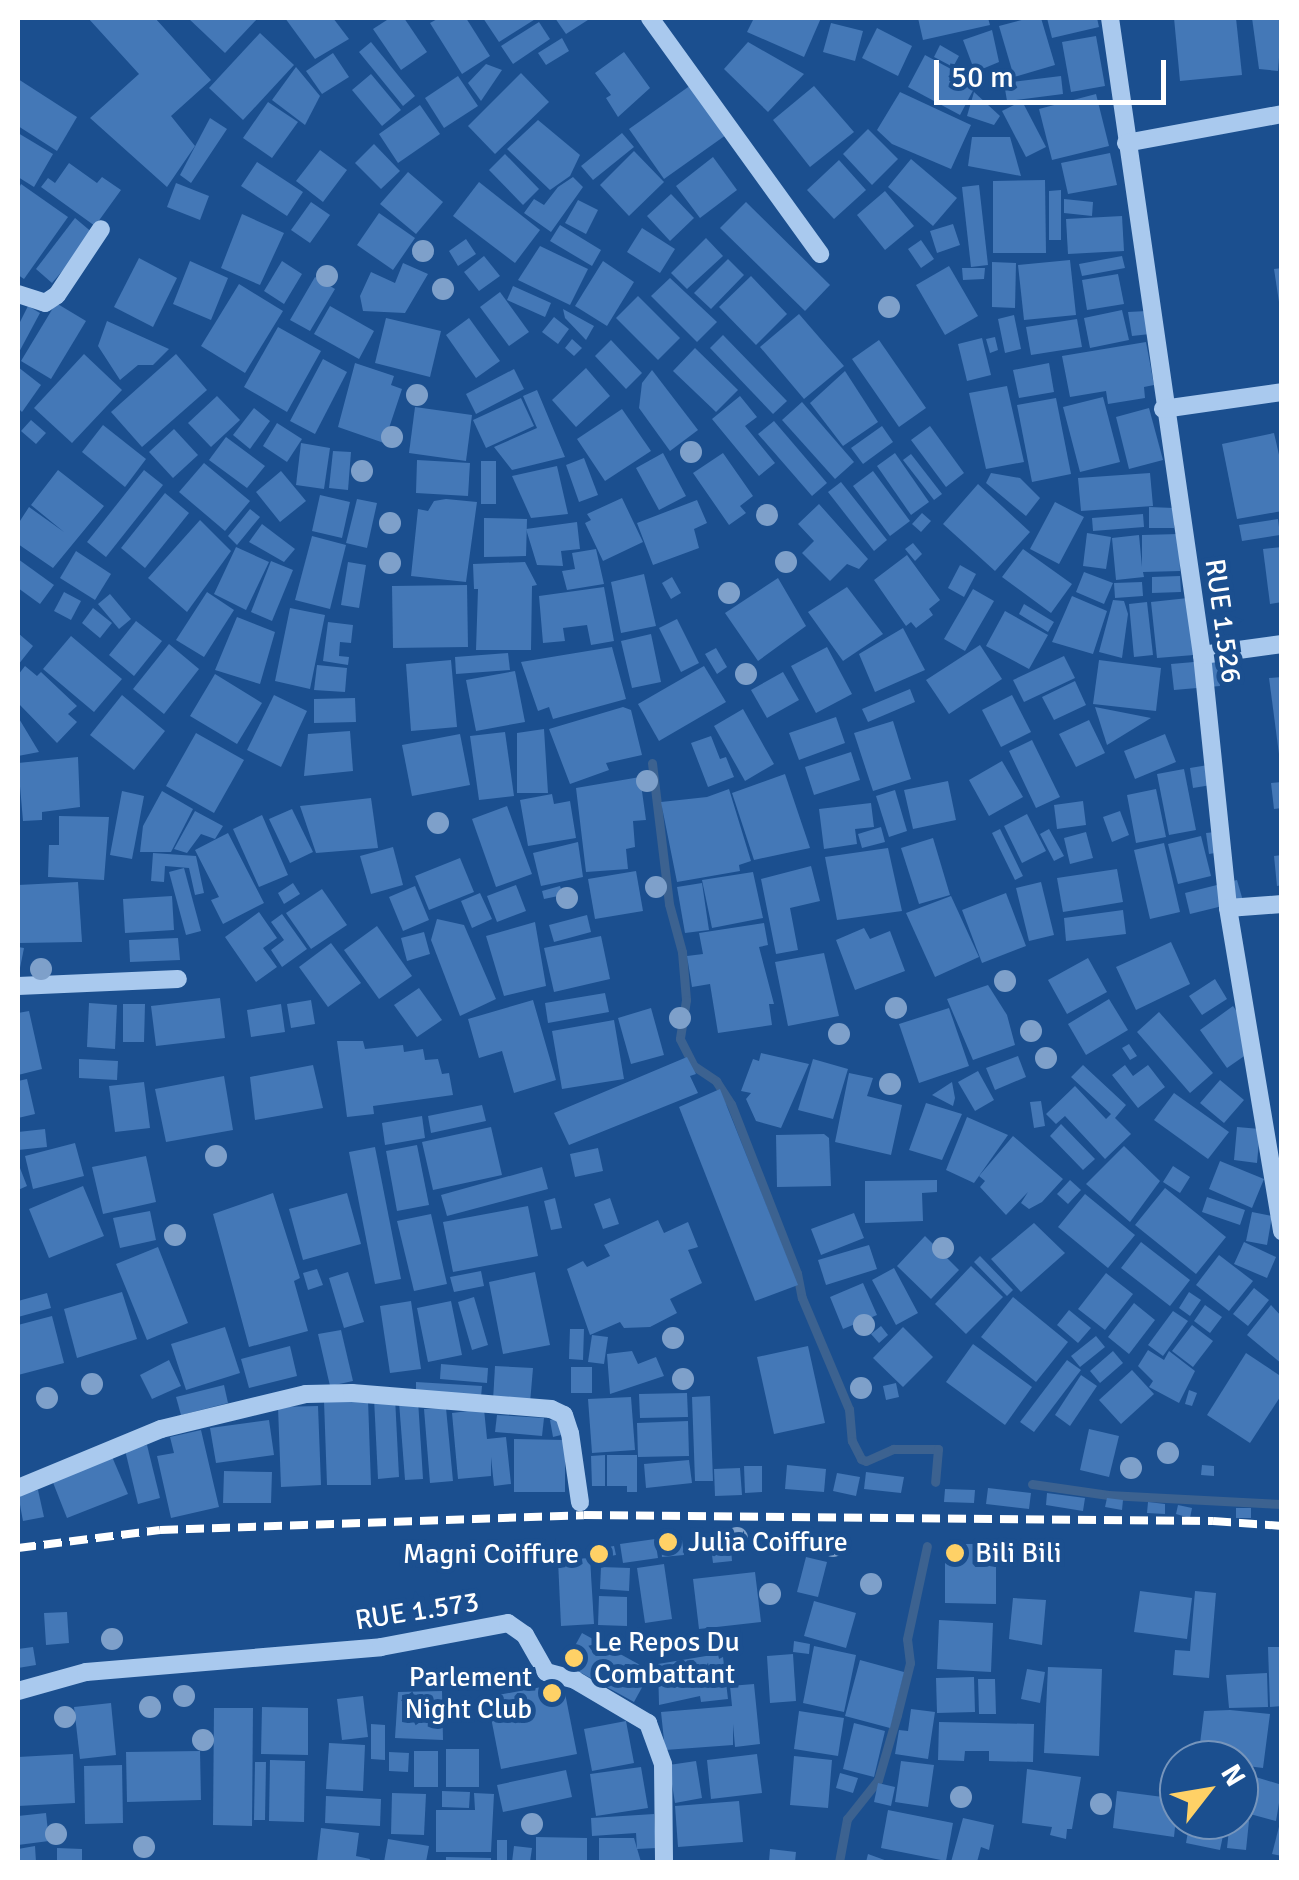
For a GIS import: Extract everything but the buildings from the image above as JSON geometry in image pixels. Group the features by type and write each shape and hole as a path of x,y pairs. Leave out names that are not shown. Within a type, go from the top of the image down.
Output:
{"street":[{"path":"650,18 820,254"},
{"name":"RUE 1.526","path":"1110,18 1163,409 1202,655 1228,908 1282,1232"},
{"path":"1126,142 1282,114"},
{"path":"18,294 45,304 58,295 101,229"},
{"path":"1163,409 1282,392"},
{"path":"1202,655 1282,644"},
{"path":"1228,908 1282,904"},
{"path":"18,986 178,979"},
{"path":"18,1488 162,1429 253,1404 306,1394 352,1392 552,1409 564,1415 570,1433 580,1502"},
{"name":"RUE 1.573","path":"18,1691 86,1672 381,1647 508,1623 524,1635 546,1672 575,1680 648,1724 662,1764 664,1862"}],"waterway":[{"path":"652,763 669,904 682,952 686,1000 680,1039 694,1066 716,1081 731,1104 797,1273 802,1298 849,1409 852,1441 861,1459 866,1461 893,1449 938,1449 935,1482"},
{"path":"1032,1484 1108,1495 1282,1504"},
{"path":"839,1862 847,1819 878,1780 897,1715 910,1663 907,1639 927,1546"}],"railway":[{"path":"18,1548 160,1530 584,1515 1213,1521 1282,1526"}],"place":[{"name":"Julia Coiffure","path":"668,1542"},
{"name":"Bili Bili","path":"955,1553"},
{"name":"Magni Coiffure","path":"599,1554"},
{"name":"Le Repos Du Combattant","path":"574,1658"},
{"name":"Parlement Night Club","path":"552,1693"}]}
